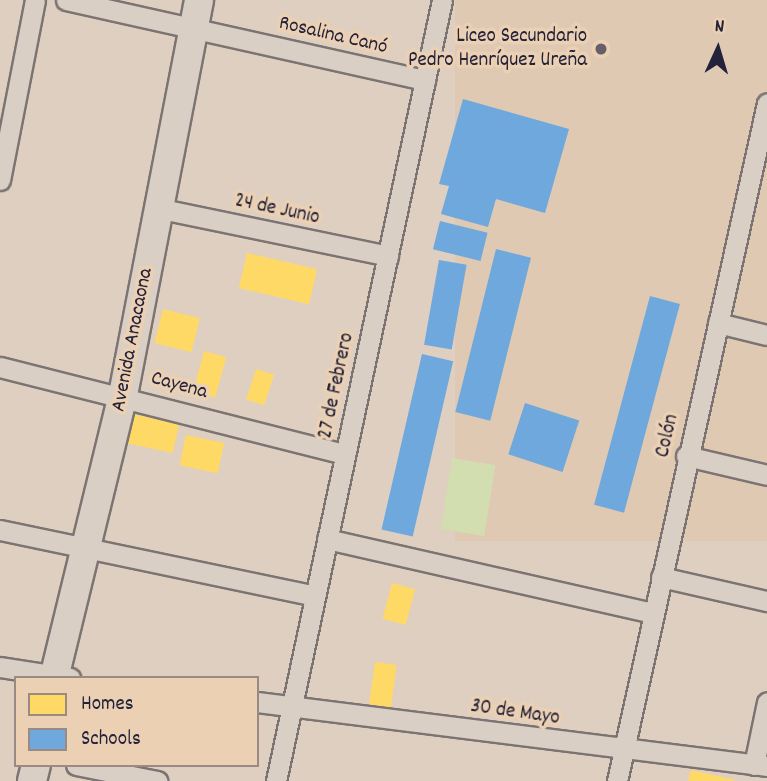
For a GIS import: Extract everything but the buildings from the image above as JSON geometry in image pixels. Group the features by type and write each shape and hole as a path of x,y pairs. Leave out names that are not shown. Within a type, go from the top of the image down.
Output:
{"street":[{"path":"0,180 35,0"},
{"name":"Rosalina Canó","path":"66,0 425,80"},
{"name":"Avenida Anacaona","path":"60,676 123,395 198,0"},
{"name":"27 de Febrero","path":"276,781 442,0"},
{"name":"Colón","path":"617,781 687,456 763,141 767,103"},
{"name":"24 de Junio","path":"157,208 388,256"},
{"path":"718,323 767,335"},
{"name":"Cayena","path":"0,367 123,395 345,454"},
{"path":"687,456 767,475"},
{"path":"0,530 315,596"},
{"path":"327,539 653,613"},
{"path":"661,578 767,601"},
{"path":"0,667 54,676"},
{"name":"30 de Mayo","path":"259,702 623,751 760,766"},
{"path":"760,766 767,702"},
{"path":"86,767 157,781"}],"shaded area":[{"path":"455,0 767,0 767,541 455,541"}],"green space":[{"path":"452,458 495,465 484,536 441,529"}],"place":[{"name":"Liceo Secundario Pedro Henríquez Ureña","path":"601,49"}]}
